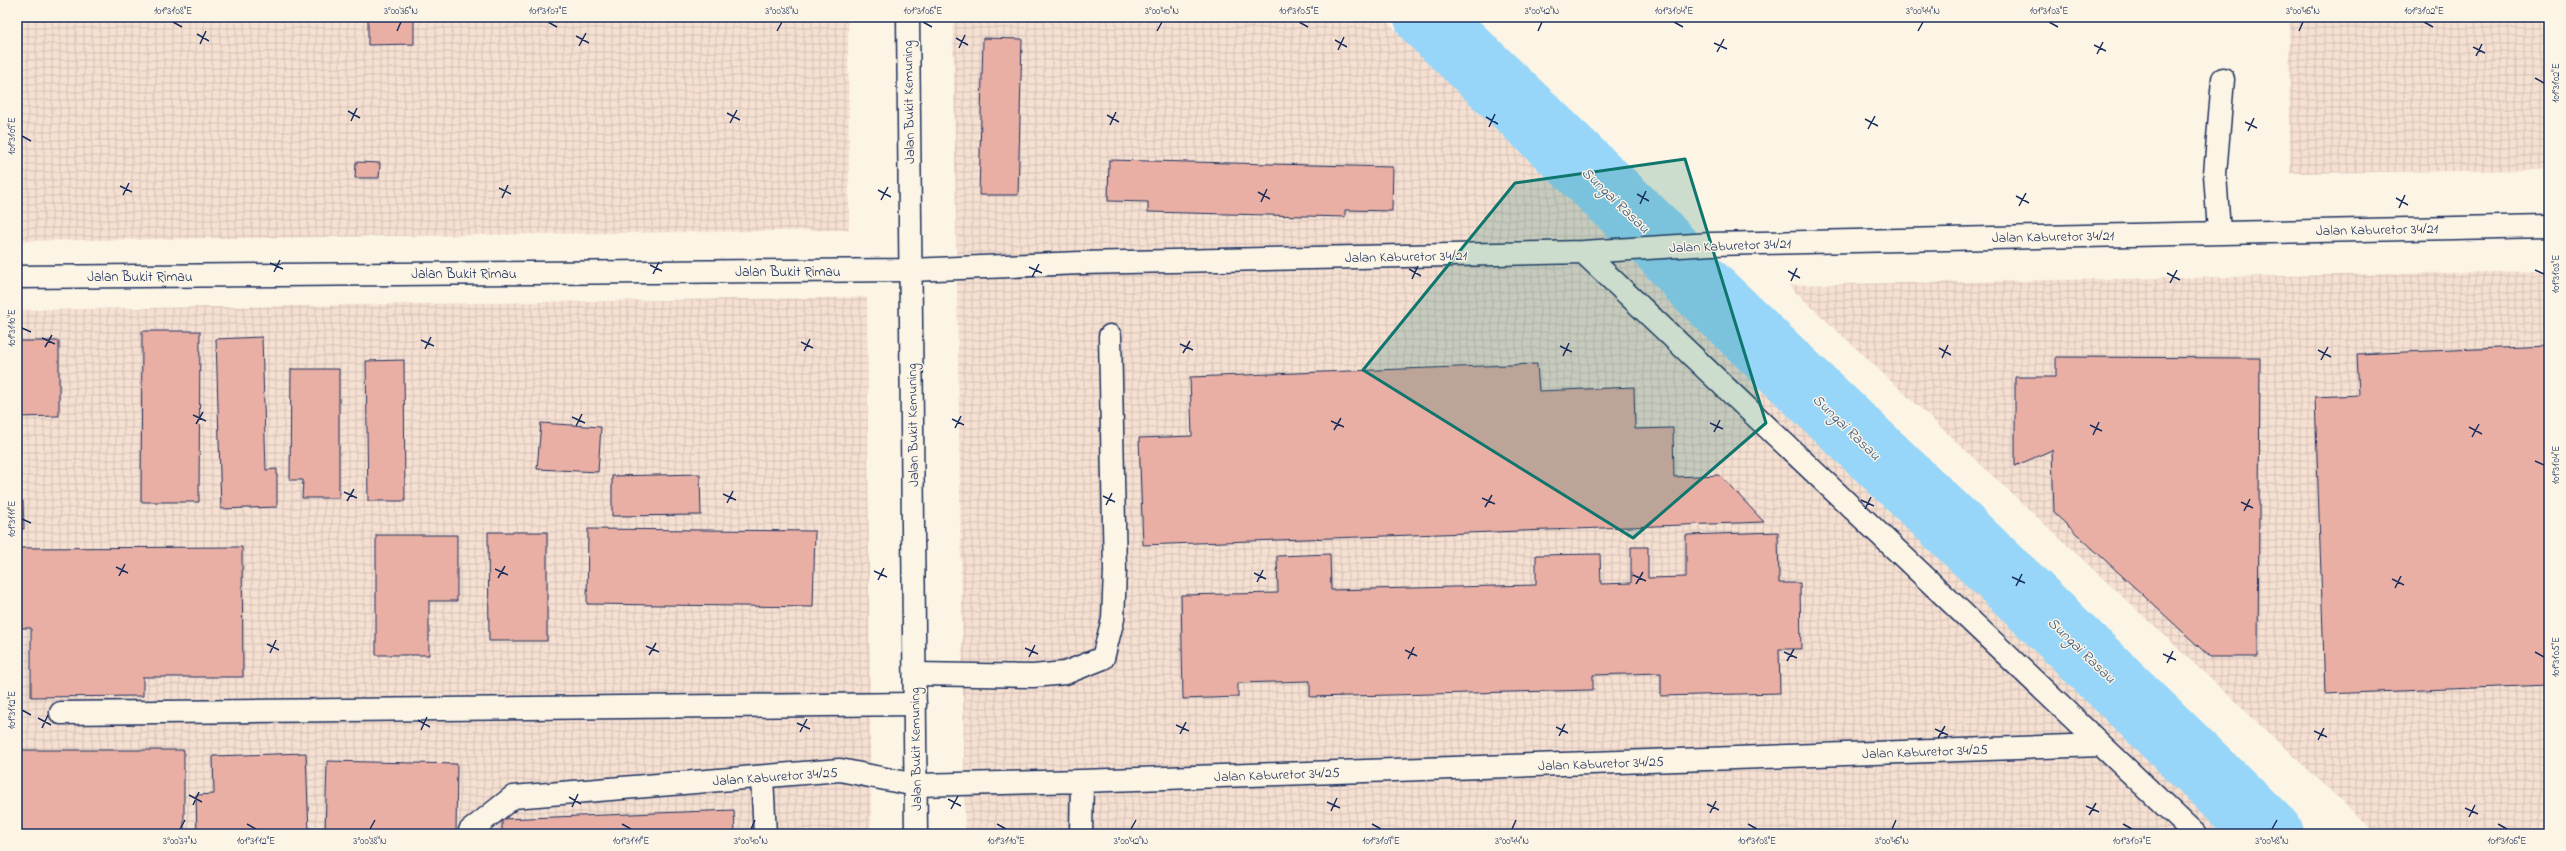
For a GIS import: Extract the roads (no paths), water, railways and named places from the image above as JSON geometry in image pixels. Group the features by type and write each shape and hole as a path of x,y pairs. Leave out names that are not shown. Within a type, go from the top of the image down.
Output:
{"street":[{"name":"Jalan Bukit Kemuning","path":"908,17 916,834"},
{"path":"2219,232 2215,174 2224,79"},
{"name":"Jalan Kaburetor 34/21","path":"910,270 1081,263 1584,252 1711,244 2549,226"},
{"path":"1584,252 2195,834"},
{"name":"Jalan Bukit Rimau","path":"17,277 910,270"},
{"path":"914,674 1033,676 1057,674 1065,673 1103,658 1113,619 1115,571 1110,336"},
{"path":"61,713 915,704"},
{"name":"Jalan Kaburetor 34/25","path":"470,834 470,831 513,797 840,770 916,785 1082,782 2102,745"},
{"path":"762,777 765,834"},
{"path":"1081,834 1082,782"}],"waterway":[{"name":"Sungai Rasau","path":"1427,17 1653,234 1699,285 2017,588 2270,834"}]}
